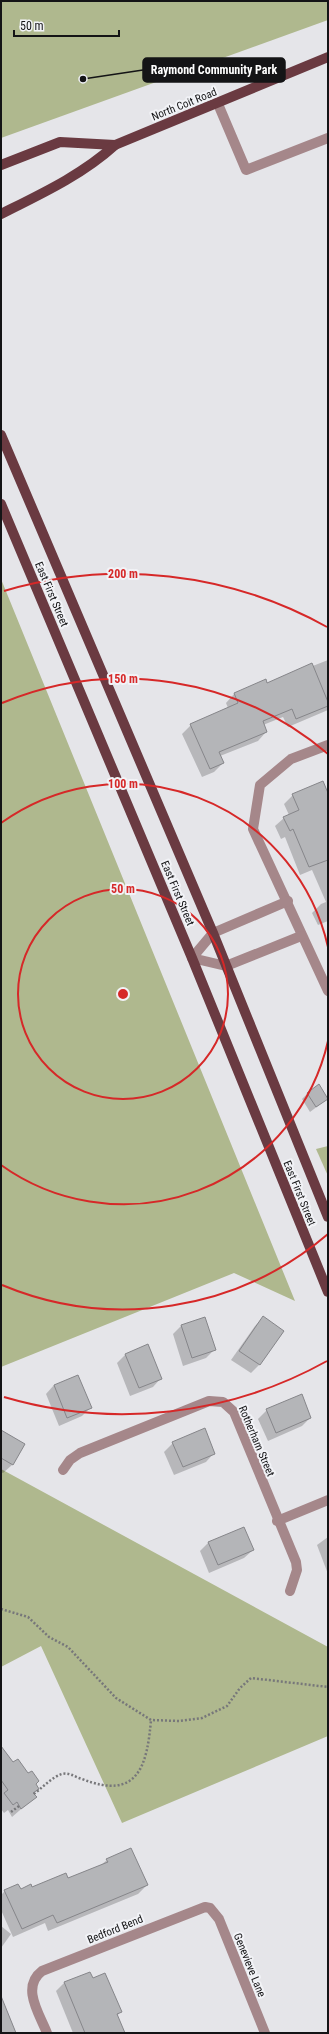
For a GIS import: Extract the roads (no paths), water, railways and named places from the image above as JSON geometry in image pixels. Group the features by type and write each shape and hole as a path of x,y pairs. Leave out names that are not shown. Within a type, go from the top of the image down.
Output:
{"main road":[{"name":"North Coit Road","path":"1,214 46,192 99,160 115,145 218,104 328,57"},
{"name":"North Coit Road","path":"1,165 60,142 115,145"},
{"name":"East First Street","path":"1,435 213,933 328,1217"},
{"name":"East First Street","path":"1,504 192,958 328,1292"}],"street":[{"path":"218,104 246,170 328,138"},
{"path":"328,745 290,759 260,785 253,829 288,901 301,936 328,991"},
{"path":"288,901 213,933 192,958 226,966 301,936"},
{"name":"Rotherham Street","path":"63,1470 70,1460 80,1453 209,1401 216,1400 223,1402 234,1412 277,1521 296,1562 297,1570 290,1591"},
{"path":"277,1521 328,1500"},
{"name":"Bedford Bend","path":"47,2033 31,1995 32,1981 42,1971 199,1908 210,1908"},
{"name":"Genevieve Lane","path":"210,1908 219,1919 265,2033"}],"place":[{"name":"Raymond Community Park","path":"83,79"}]}
